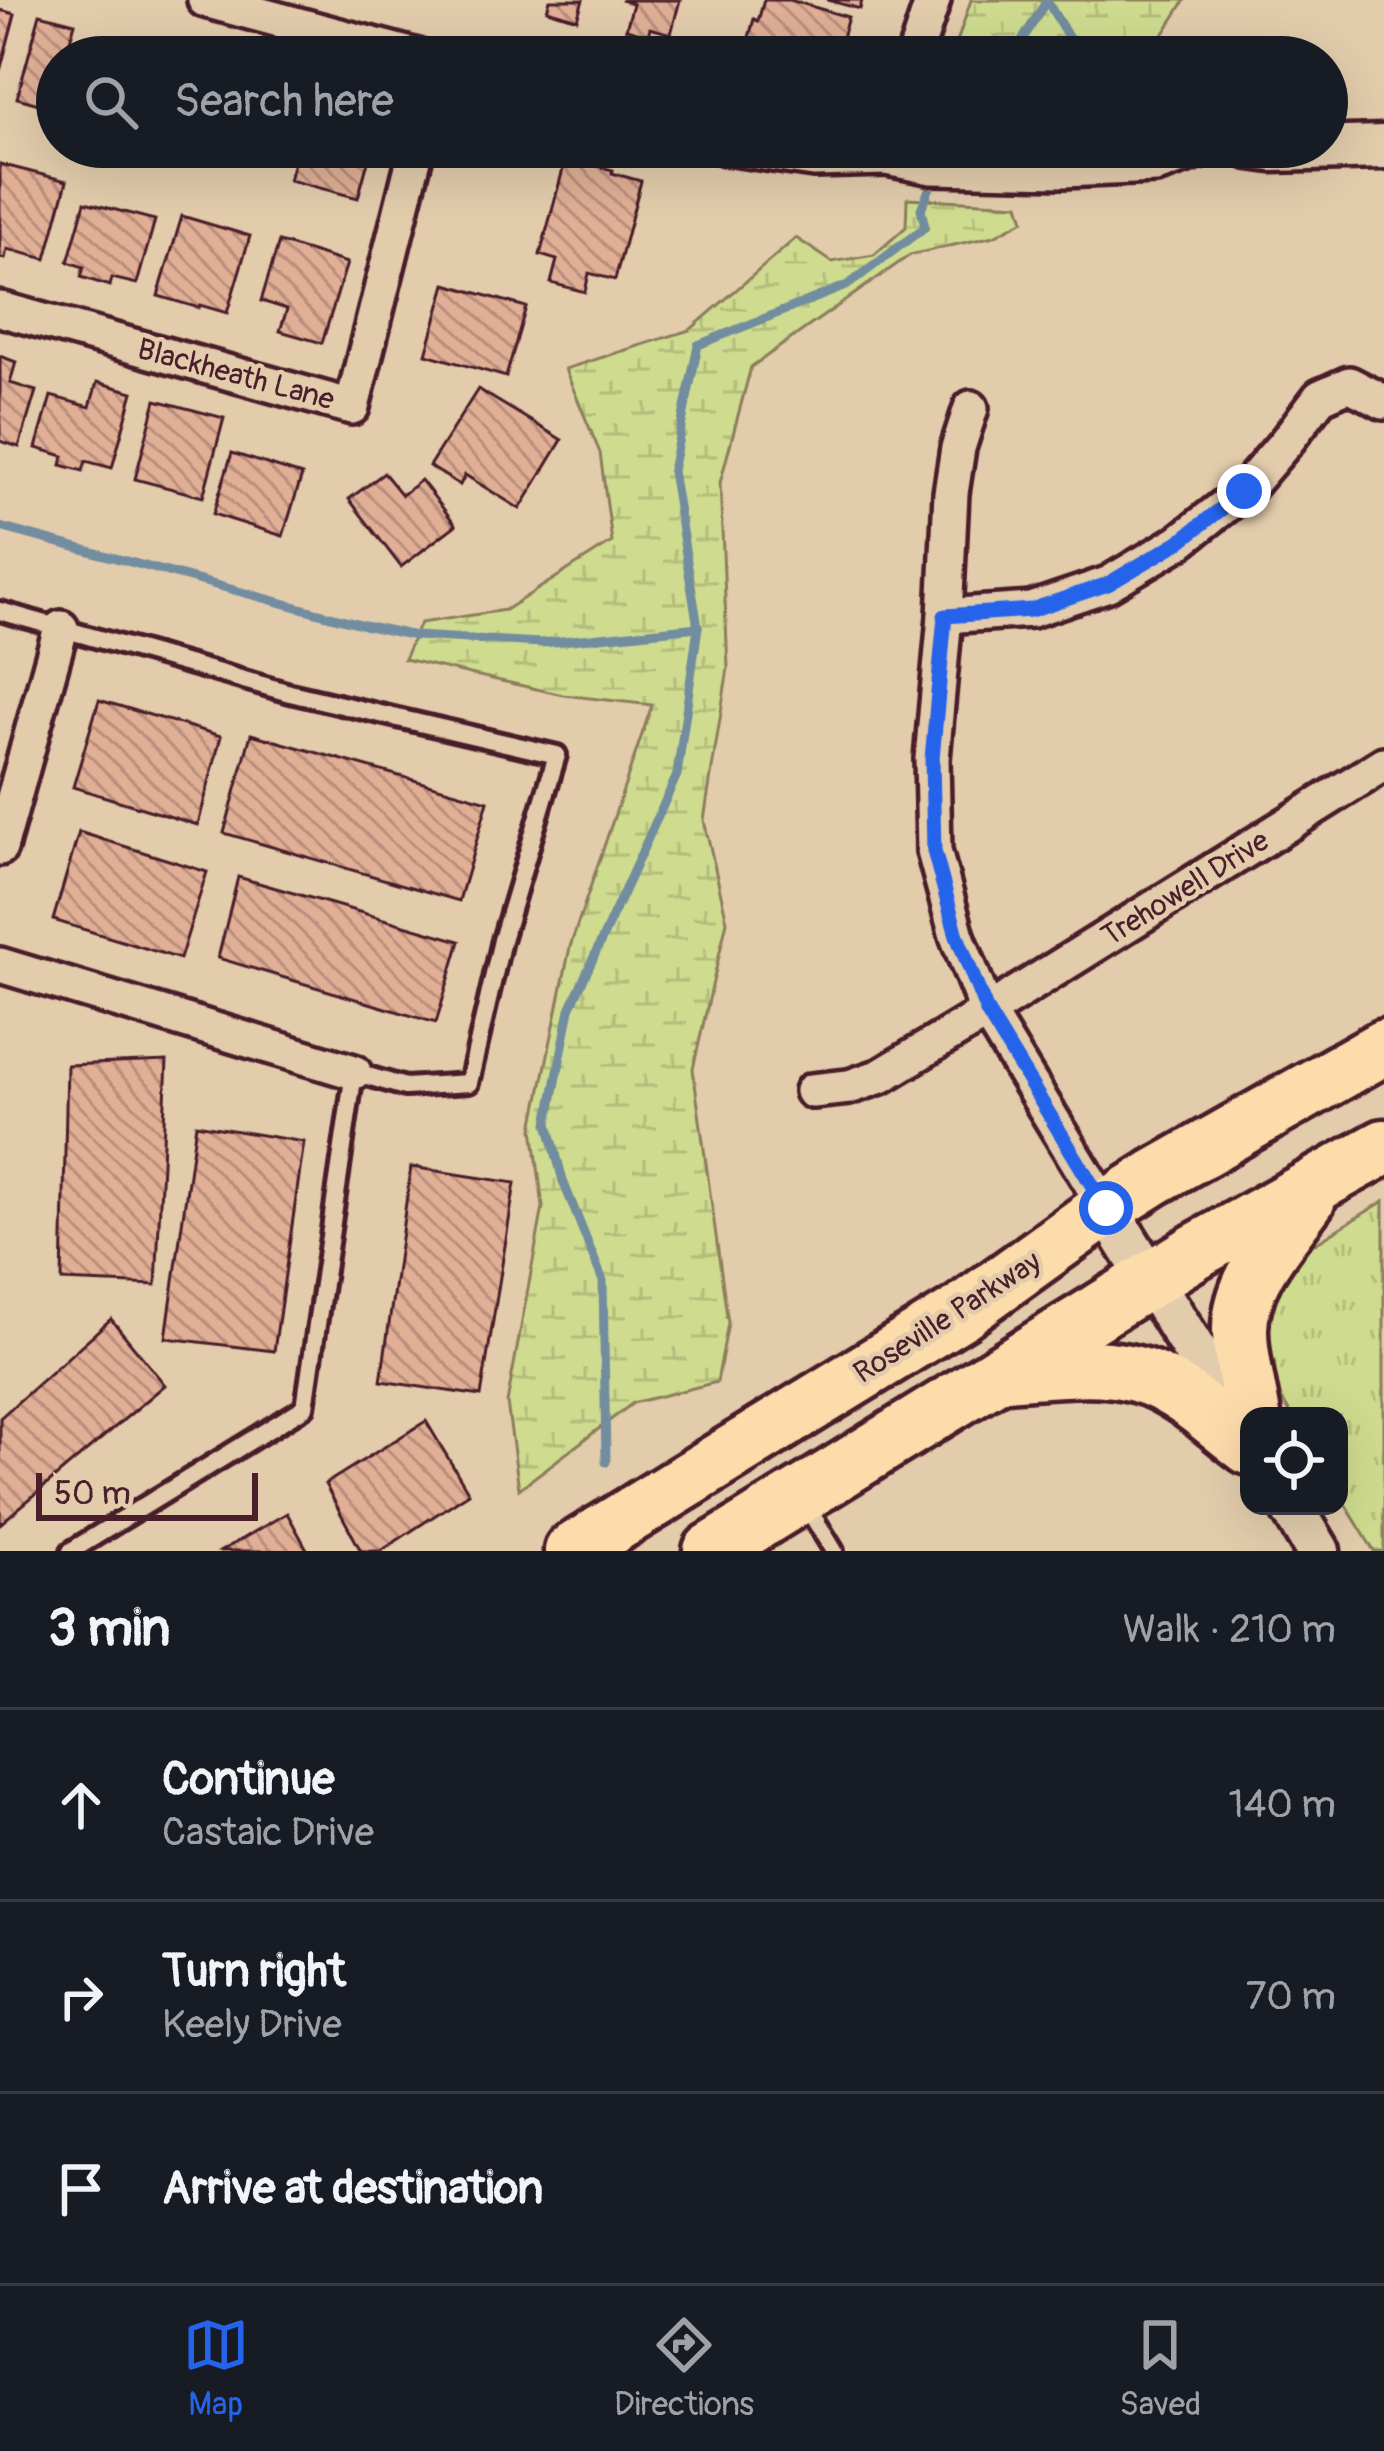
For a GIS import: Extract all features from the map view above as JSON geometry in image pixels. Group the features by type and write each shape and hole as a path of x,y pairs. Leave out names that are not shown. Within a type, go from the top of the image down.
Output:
{"main road":[{"name":"Roseville Parkway","path":"572,1551 960,1313 1106,1208 1384,1047"},
{"path":"711,1551 1198,1250 1384,1147"},
{"path":"1252,1407 1240,1332 1244,1299 1253,1277 1316,1186"},
{"path":"1002,1373 1106,1368 1130,1372 1165,1385 1240,1436"}],"street":[{"path":"205,0 340,36"},
{"path":"921,36 933,0"},
{"path":"1348,149 1384,148"},
{"name":"Blackheath Lane","path":"0,309 352,406 412,168"},
{"path":"976,168 1110,168"},
{"path":"945,616 1031,610 1108,584 1179,542 1244,491 1320,397 1348,383 1384,402"},
{"path":"971,408 951,493 932,759 934,851 957,936 987,1012 1240,1427"},
{"path":"0,848 62,628"},
{"name":"Trehowell Drive","path":"812,1091 849,1088 880,1076 1384,764"},
{"path":"0,965 354,1072"},
{"path":"1296,1515 1318,1551"}],"lane":[{"path":"0,611 290,693 556,755 502,940 470,1082 405,1087 354,1072 305,1407 70,1551"},
{"path":"800,1496 834,1551"}],"green space":[{"path":"971,0 1185,0 1162,36 959,36"},
{"path":"907,198 1019,204 1024,220 994,236 910,255 751,367 720,483 728,668 704,820 727,921 693,1069 728,1323 717,1382 633,1403 519,1489 507,1403 543,1207 533,1128 570,947 652,705 563,695 404,659 420,623 505,610 612,542 600,453 565,369 690,330 796,238 832,262 874,255 906,227"},
{"path":"1384,1201 1384,1551 1374,1551 1348,1509 1348,1407 1287,1407 1258,1360 1270,1277 1291,1258"}],"building":[{"path":"550,0 583,0 577,19 547,10"},
{"path":"621,0 680,0 671,34 650,28 648,35 626,29 633,4"},
{"path":"764,0 790,0 848,17 843,36 749,36 754,19 758,21"},
{"path":"827,0 862,0 860,9"},
{"path":"0,10 15,14 0,71"},
{"path":"40,14 75,23 71,36 36,36 36,103 17,98"},
{"path":"0,164 67,181 46,259 7,249 5,259 0,258"},
{"path":"292,168 366,168 358,198 289,180"},
{"path":"563,168 605,168 641,181 615,280 589,273 585,292 551,283 557,260 540,255"},
{"path":"85,202 155,220 137,284 112,278 110,286 81,277 84,267 68,262"},
{"path":"182,216 250,236 227,313 158,296"},
{"path":"279,242 347,263 322,343 280,331 287,309 261,301"},
{"path":"446,284 526,307 506,377 426,354"},
{"path":"0,356 16,362 10,383 36,391 19,447 0,441"},
{"path":"97,382 133,392 112,468 86,461 83,471 61,465 64,456 36,448 51,396 90,407"},
{"path":"478,389 562,440 520,509 465,475 460,485 429,466"},
{"path":"156,400 224,418 203,497 135,479"},
{"path":"232,453 302,475 283,536 213,514"},
{"path":"384,473 402,495 421,480 456,525 401,567 349,499"},
{"path":"99,700 221,736 198,825 73,787"},
{"path":"251,734 488,801 459,901 224,833"},
{"path":"79,832 207,872 180,959 53,920"},
{"path":"238,877 460,941 436,1023 218,958"},
{"path":"167,1061 156,1285 62,1281 67,1065"},
{"path":"196,1124 304,1142 274,1351 166,1338"},
{"path":"411,1167 515,1183 481,1396 381,1381"},
{"path":"111,1319 165,1385 0,1524 0,1418"},
{"path":"426,1421 469,1493 381,1551 361,1551 325,1484"},
{"path":"287,1513 308,1551 221,1551"}],"waterway":[{"path":"1025,36 1047,0"},
{"path":"1047,1 1068,36"},
{"path":"606,1462 603,1281 563,1181 548,1123 570,1009 677,775 698,627 672,471 698,345 848,285 925,227 921,209 935,175"},
{"path":"0,527 415,636 542,643 698,627"}],"route":[{"path":"1106,1208 987,1012 957,936 934,851 932,759 945,616 1031,610 1108,584 1179,542 1244,491"}]}
